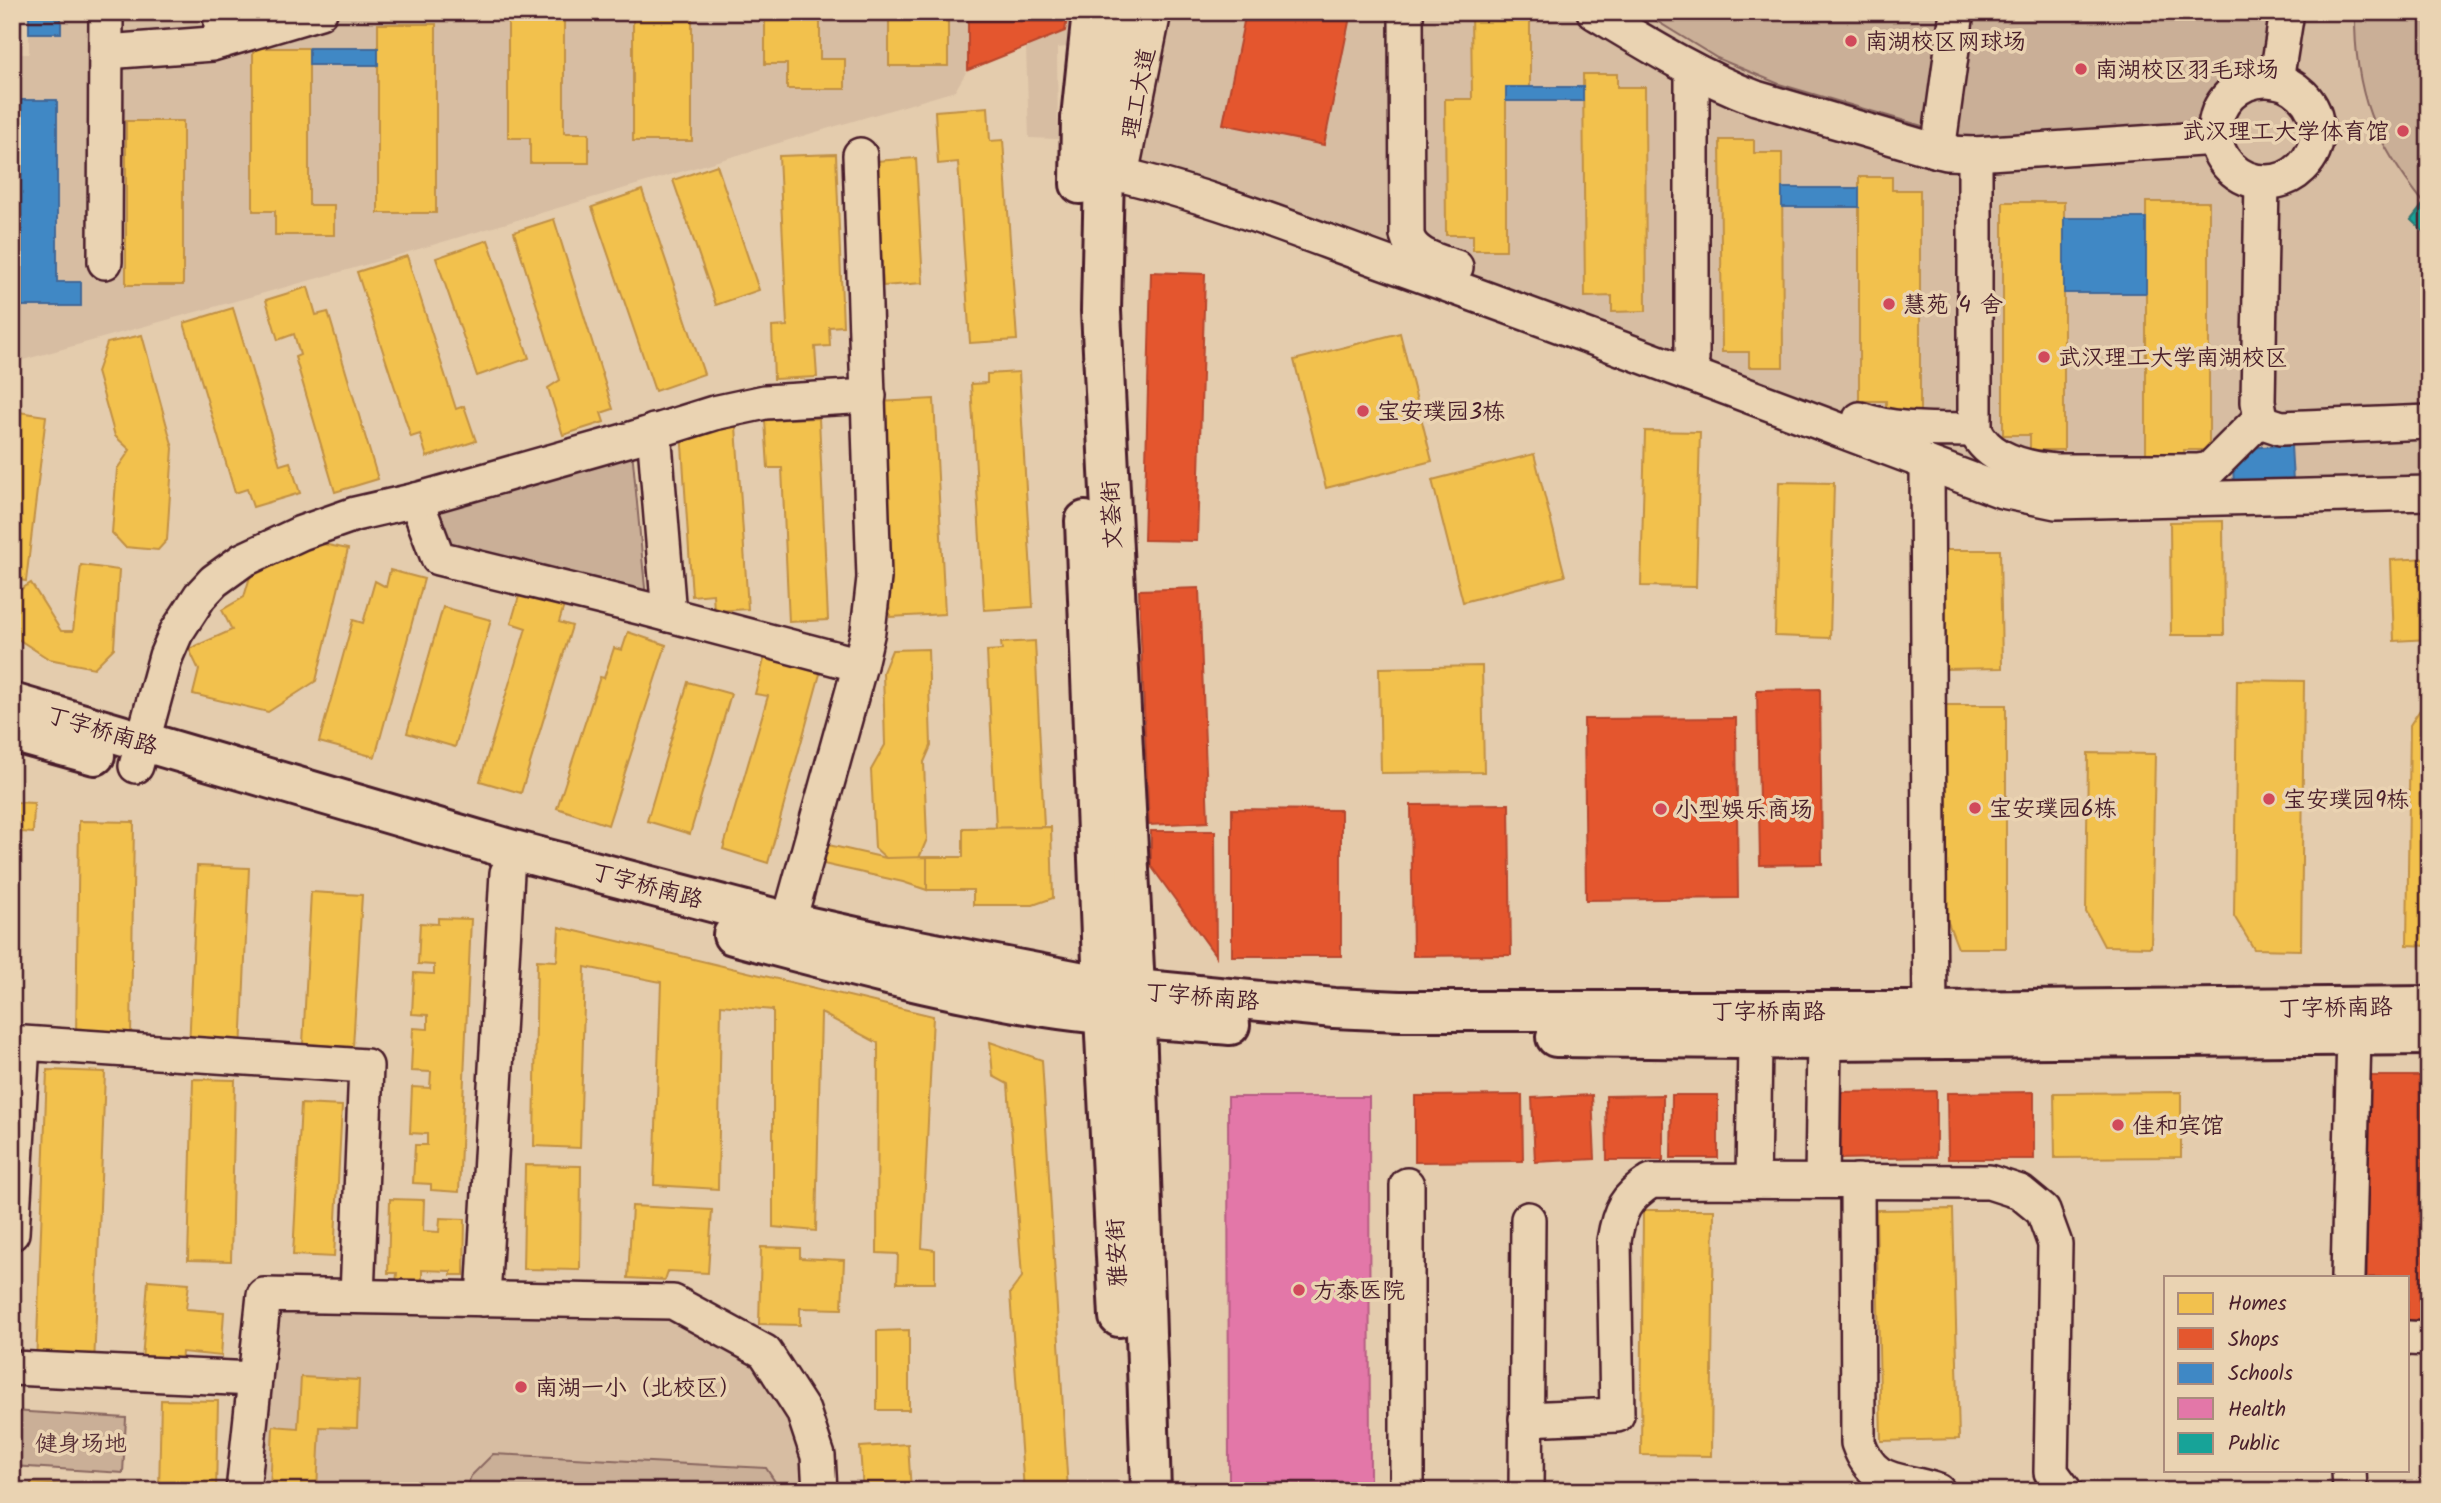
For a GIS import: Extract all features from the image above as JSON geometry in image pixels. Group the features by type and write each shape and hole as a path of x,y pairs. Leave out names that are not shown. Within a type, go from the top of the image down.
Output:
{"main road":[{"name":"文荟街","path":"1092,12 1081,118 1079,369 1120,1002"},
{"name":"文荟街","path":"1120,12 1113,173 1101,311 1120,1002"},
{"name":"丁字桥南路","path":"12,703 139,754 507,873 785,935"},
{"name":"丁字桥南路","path":"12,732 139,754 513,850 946,988 1039,1006 1120,1002 1930,1025 2429,1035"},
{"name":"丁字桥南路","path":"1120,1002 1362,1035 1755,1040 1824,1040 1930,1025 2429,1006"},
{"name":"雅安街","path":"1120,1002 1128,1491"},
{"name":"雅安街","path":"1120,1002 1151,1491"}],"street":[{"path":"105,262 106,12"},
{"path":"106,52 212,44 221,27 320,12"},
{"name":"理工大道","path":"1113,173 1154,12"},
{"path":"1406,12 1406,218 1407,235 1413,248 1422,254 1692,359 1883,427 1975,430"},
{"path":"1594,12 1692,70 1756,98 1938,151 1975,154 2216,138"},
{"path":"1938,151 1957,12"},
{"path":"2276,81 2287,12"},
{"path":"1692,70 1692,359"},
{"path":"2276,81 2288,85 2308,101 2317,125 2317,138 2307,161 2298,171 2287,177 2262,182 2251,180 2231,168 2224,159 2216,138 2218,113 2231,93 2252,82 2276,81"},
{"path":"1975,154 1975,430 1989,449 2032,469 2198,471 2210,469 2260,418"},
{"path":"785,935 860,665 868,631 874,578 859,155"},
{"path":"1113,173 1226,207 1572,329 2002,491 2056,502 2429,493"},
{"path":"2260,418 2258,402 2262,182"},
{"path":"139,754 166,656 176,633 200,596 243,560 301,533 355,514 714,413 755,404 869,396"},
{"path":"2260,418 2281,428 2429,422"},
{"path":"654,432 669,615"},
{"path":"1927,463 1930,1025"},
{"path":"416,499 438,558 860,665"},
{"path":"483,1299 507,873"},
{"path":"2348,1276 2354,1035"},
{"path":"1753,1181 1755,1040"},
{"path":"1822,1181 1824,1040"},
{"path":"12,1233 23,1043 366,1066 357,1296"},
{"path":"1526,1419 1617,1415 1614,1241 1618,1218 1625,1203 1637,1190 1651,1181 1989,1182 2020,1192 2043,1211 2055,1244 2051,1472 2065,1491"},
{"path":"1857,1181 1858,1443 1864,1460 1878,1475 1938,1491"},
{"path":"1406,1491 1407,1185"},
{"path":"1526,1491 1528,1219"},
{"path":"243,1491 264,1295 673,1302 765,1352 803,1411 818,1456 820,1491"},
{"path":"2410,1338 2429,1339"},
{"path":"12,1367 255,1379"},
{"path":"2349,1472 2350,1491"}],"shaded area":[{"path":"29,12 1074,12 1067,47 1057,48 1058,139 1029,138 1026,46 968,69 955,91 351,269 12,363 13,54 29,54"},
{"name":"武汉理工大学南湖校区","path":"1144,12 2429,12 2429,481 2088,494 1984,475 1118,157"},
{"name":"南湖一小（北校区）","path":"264,1295 673,1302 765,1352 820,1491 243,1491"}],"green space":[{"path":"1642,12 2274,12 2265,70 2240,77 2223,88 2210,105 2200,128 1978,139 1946,133 1779,84 1717,58"},
{"name":"武汉理工大学体育馆","path":"2355,12 2429,12 2429,237 2411,220 2424,203 2392,158 2370,115 2358,67"},
{"path":"631,439 647,609 438,558 416,500"},
{"name":"健身场地","path":"12,1411 126,1418 123,1473 12,1466"},
{"path":"493,1454 766,1468 781,1491 465,1491 471,1476"}],"building: Homes":[{"path":"508,12 564,12 564,133 589,133 589,163 530,163 530,138 508,138"},
{"path":"633,12 692,12 692,141 633,141"},
{"path":"765,12 820,12 820,59 845,59 845,89 787,89 787,64 765,64"},
{"path":"889,12 948,12 948,66 889,66"},
{"path":"1471,12 1530,12 1530,87 1506,87 1506,250 1473,250 1473,235 1446,235 1445,99 1472,99"},
{"path":"378,24 436,24 436,213 378,213"},
{"path":"253,48 309,48 309,205 334,205 334,235 275,235 275,211 253,211"},
{"path":"1583,74 1617,74 1617,87 1645,87 1646,311 1612,312 1612,296 1585,297"},
{"path":"988,107 990,141 1003,140 1017,340 970,343 958,162 938,164 935,111"},
{"path":"126,121 183,121 183,285 126,285"},
{"path":"1720,140 1754,140 1754,153 1782,153 1783,367 1749,367 1749,352 1722,352"},
{"path":"836,154 843,326 829,327 830,346 815,347 817,377 774,379 772,327 787,326 779,156"},
{"path":"916,158 923,283 883,286 876,161"},
{"path":"717,165 759,290 716,305 673,180"},
{"name":"慧苑 4 舍","path":"1859,177 1892,177 1892,190 1920,190 1920,416 1886,416 1886,401 1859,401"},
{"path":"642,190 704,374 655,391 592,207"},
{"path":"2003,202 2064,202 2064,450 2030,450 2030,435 2003,435"},
{"path":"2146,202 2209,202 2209,450 2184,450 2184,466 2146,466"},
{"path":"554,219 613,409 601,413 604,422 563,435 548,388 560,380 514,232"},
{"path":"488,240 529,358 477,376 436,258"},
{"path":"407,256 456,409 464,406 476,441 427,457 420,434 411,437 357,272"},
{"path":"308,287 316,315 328,312 378,479 335,492 295,357 300,355 294,334 278,340 266,300"},
{"path":"233,308 280,465 290,462 300,493 253,507 247,489 235,493 184,323"},
{"name":"宝安璞园3栋","path":"1400,333 1432,461 1326,488 1294,360"},
{"path":"142,335 173,448 167,540 158,550 125,547 112,533 117,469 130,450 115,436 97,372 107,343"},
{"path":"1019,372 1033,607 984,610 971,384 987,383 987,374"},
{"path":"934,399 945,614 890,617 879,402"},
{"path":"12,411 46,416 26,581 12,579"},
{"path":"819,418 828,620 789,622 782,468 768,468 765,420"},
{"path":"736,426 748,609 714,611 713,594 692,596 681,430"},
{"path":"1645,431 1700,432 1696,587 1641,586"},
{"path":"1534,454 1565,576 1463,602 1432,480"},
{"path":"1779,482 1834,483 1830,638 1775,636"},
{"path":"2223,521 2224,635 2171,635 2170,522"},
{"path":"293,538 348,549 316,681 268,712 193,694 199,670 189,649 232,630 222,610 244,597 257,553 286,559"},
{"path":"1942,550 2000,550 2002,668 1944,669"},
{"path":"2429,558 2429,639 2394,641 2391,560"},
{"path":"81,565 119,570 114,648 94,668 49,659 18,639 12,630 12,595 31,583 61,631 73,631"},
{"path":"390,570 424,579 375,757 319,742 353,620 363,623 375,581 386,587"},
{"path":"522,586 566,599 559,622 572,626 521,793 480,781 526,628 511,623"},
{"path":"443,607 491,620 455,747 407,733"},
{"path":"628,632 666,645 608,825 557,808 600,677 604,678 614,648 622,650"},
{"path":"1035,641 1044,827 996,828 987,651 1002,650 1001,643"},
{"path":"767,648 823,663 768,863 723,849 768,696 755,694"},
{"path":"928,649 931,746 924,762 927,839 919,858 886,858 875,848 871,770 885,745 883,672 892,650"},
{"path":"1482,666 1484,772 1381,773 1379,668"},
{"name":"宝安璞园9栋","path":"2237,680 2304,681 2301,950 2254,949 2234,916"},
{"path":"688,682 731,694 690,834 647,821"},
{"path":"2429,696 2429,946 2407,945 2410,725"},
{"name":"宝安璞园6栋","path":"1943,705 2006,705 2006,948 1958,948 1944,912"},
{"path":"2088,753 2155,754 2151,947 2104,946 2086,912"},
{"path":"12,802 34,803 33,833 21,832 12,970"},
{"path":"79,821 134,822 131,1037 76,1036"},
{"path":"1051,827 1053,898 1033,905 973,905 973,890 927,890 927,857 963,857 963,828"},
{"path":"824,844 886,858 927,857 927,890 819,863"},
{"path":"197,866 249,868 241,1052 189,1049"},
{"path":"311,892 362,895 353,1047 303,1044"},
{"path":"438,918 471,919 459,1192 431,1190 431,1184 413,1183 415,1145 427,1145 427,1134 410,1133 412,1087 430,1088 431,1072 411,1071 413,1028 428,1029 428,1015 412,1014 414,973 434,974 434,965 418,964 420,923 438,924"},
{"path":"559,927 933,1016 922,1248 935,1250 935,1283 897,1283 898,1254 877,1253 878,1043 821,1013 816,1231 773,1227 773,1010 721,1005 718,1189 654,1185 661,982 585,967 580,1148 534,1146 537,960 557,961"},
{"path":"990,1042 1042,1060 1068,1491 1024,1491 1010,1293 1022,1277 1008,1084 993,1076"},
{"path":"47,1070 105,1072 94,1368 36,1365"},
{"path":"193,1079 235,1080 231,1261 188,1260"},
{"name":"佳和宾馆","path":"2181,1092 2181,1157 2055,1158 2054,1093"},
{"path":"301,1104 342,1106 334,1257 293,1255"},
{"path":"525,1165 581,1166 580,1270 523,1269"},
{"path":"390,1199 424,1200 423,1231 439,1232 440,1218 465,1219 464,1275 451,1275 451,1271 422,1270 422,1284 396,1283 397,1273 388,1273"},
{"path":"632,1206 712,1210 708,1273 668,1271 665,1280 628,1278"},
{"path":"1953,1209 1959,1439 1881,1441 1876,1210"},
{"path":"1643,1210 1714,1210 1711,1456 1641,1455"},
{"path":"761,1247 800,1248 800,1258 844,1260 842,1309 800,1308 800,1325 759,1324"},
{"path":"148,1280 189,1283 186,1309 224,1312 221,1356 182,1352 181,1364 142,1361"},
{"path":"909,1330 909,1410 877,1410 877,1331"},
{"path":"301,1377 359,1380 357,1428 320,1427 317,1491 270,1491 273,1426 298,1428"},
{"path":"161,1400 218,1401 216,1491 159,1491"},
{"path":"908,1444 911,1491 863,1491 860,1447"},
{"path":"31,1483 115,1487 115,1491 31,1491"}],"building: Shops":[{"path":"968,12 1068,12 1065,31 968,70"},
{"path":"1246,12 1351,12 1324,145 1223,124"},
{"path":"1151,272 1205,274 1197,541 1144,540"},
{"path":"1199,588 1208,822 1149,825 1139,590"},
{"path":"1820,689 1822,864 1760,865 1757,690"},
{"name":"小型娱乐商场","path":"1736,718 1738,898 1586,900 1584,719"},
{"path":"1509,804 1511,955 1413,956 1411,805"},
{"path":"1232,809 1341,810 1341,956 1232,956"},
{"path":"1151,831 1215,831 1216,956 1151,866"},
{"path":"2365,1076 2429,1076 2429,1331 2410,1331 2410,1276 2367,1276"},
{"path":"1936,1091 1936,1157 1837,1159 1836,1092"},
{"path":"2034,1092 2034,1159 1948,1159 1947,1093"},
{"path":"1522,1095 1523,1161 1415,1162 1415,1096"},
{"path":"1592,1095 1595,1159 1535,1162 1532,1098"},
{"path":"1663,1095 1663,1160 1607,1160 1606,1096"},
{"path":"1672,1095 1718,1095 1718,1158 1671,1158"}],"building: Schools":[{"path":"29,12 61,12 61,33 29,33"},
{"path":"309,48 378,48 378,65 309,65"},
{"path":"1506,87 1583,87 1583,101 1506,101"},
{"path":"13,100 57,100 57,282 81,282 81,306 13,306"},
{"path":"1782,188 1859,188 1859,207 1782,207"},
{"path":"2064,218 2146,218 2146,293 2064,293"},
{"path":"2291,445 2293,481 2234,485 2232,449"}],"building: Health":[{"name":"方泰医院","path":"1228,1097 1369,1097 1370,1483 1229,1483"}],"building: Public":[{"path":"2424,204 2429,208 2429,237 2411,220"}],"place":[{"name":"南湖校区网球场","path":"1851,41"},
{"name":"南湖校区羽毛球场","path":"2081,69"},
{"name":"武汉理工大学体育馆","path":"2403,131"},
{"name":"慧苑 4 舍","path":"1889,304"},
{"name":"武汉理工大学南湖校区","path":"2044,357"},
{"name":"宝安璞园3栋","path":"1363,411"},
{"name":"宝安璞园9栋","path":"2269,799"},
{"name":"宝安璞园6栋","path":"1975,808"},
{"name":"小型娱乐商场","path":"1661,809"},
{"name":"佳和宾馆","path":"2118,1125"},
{"name":"方泰医院","path":"1299,1290"},
{"name":"南湖一小（北校区）","path":"521,1387"}]}
